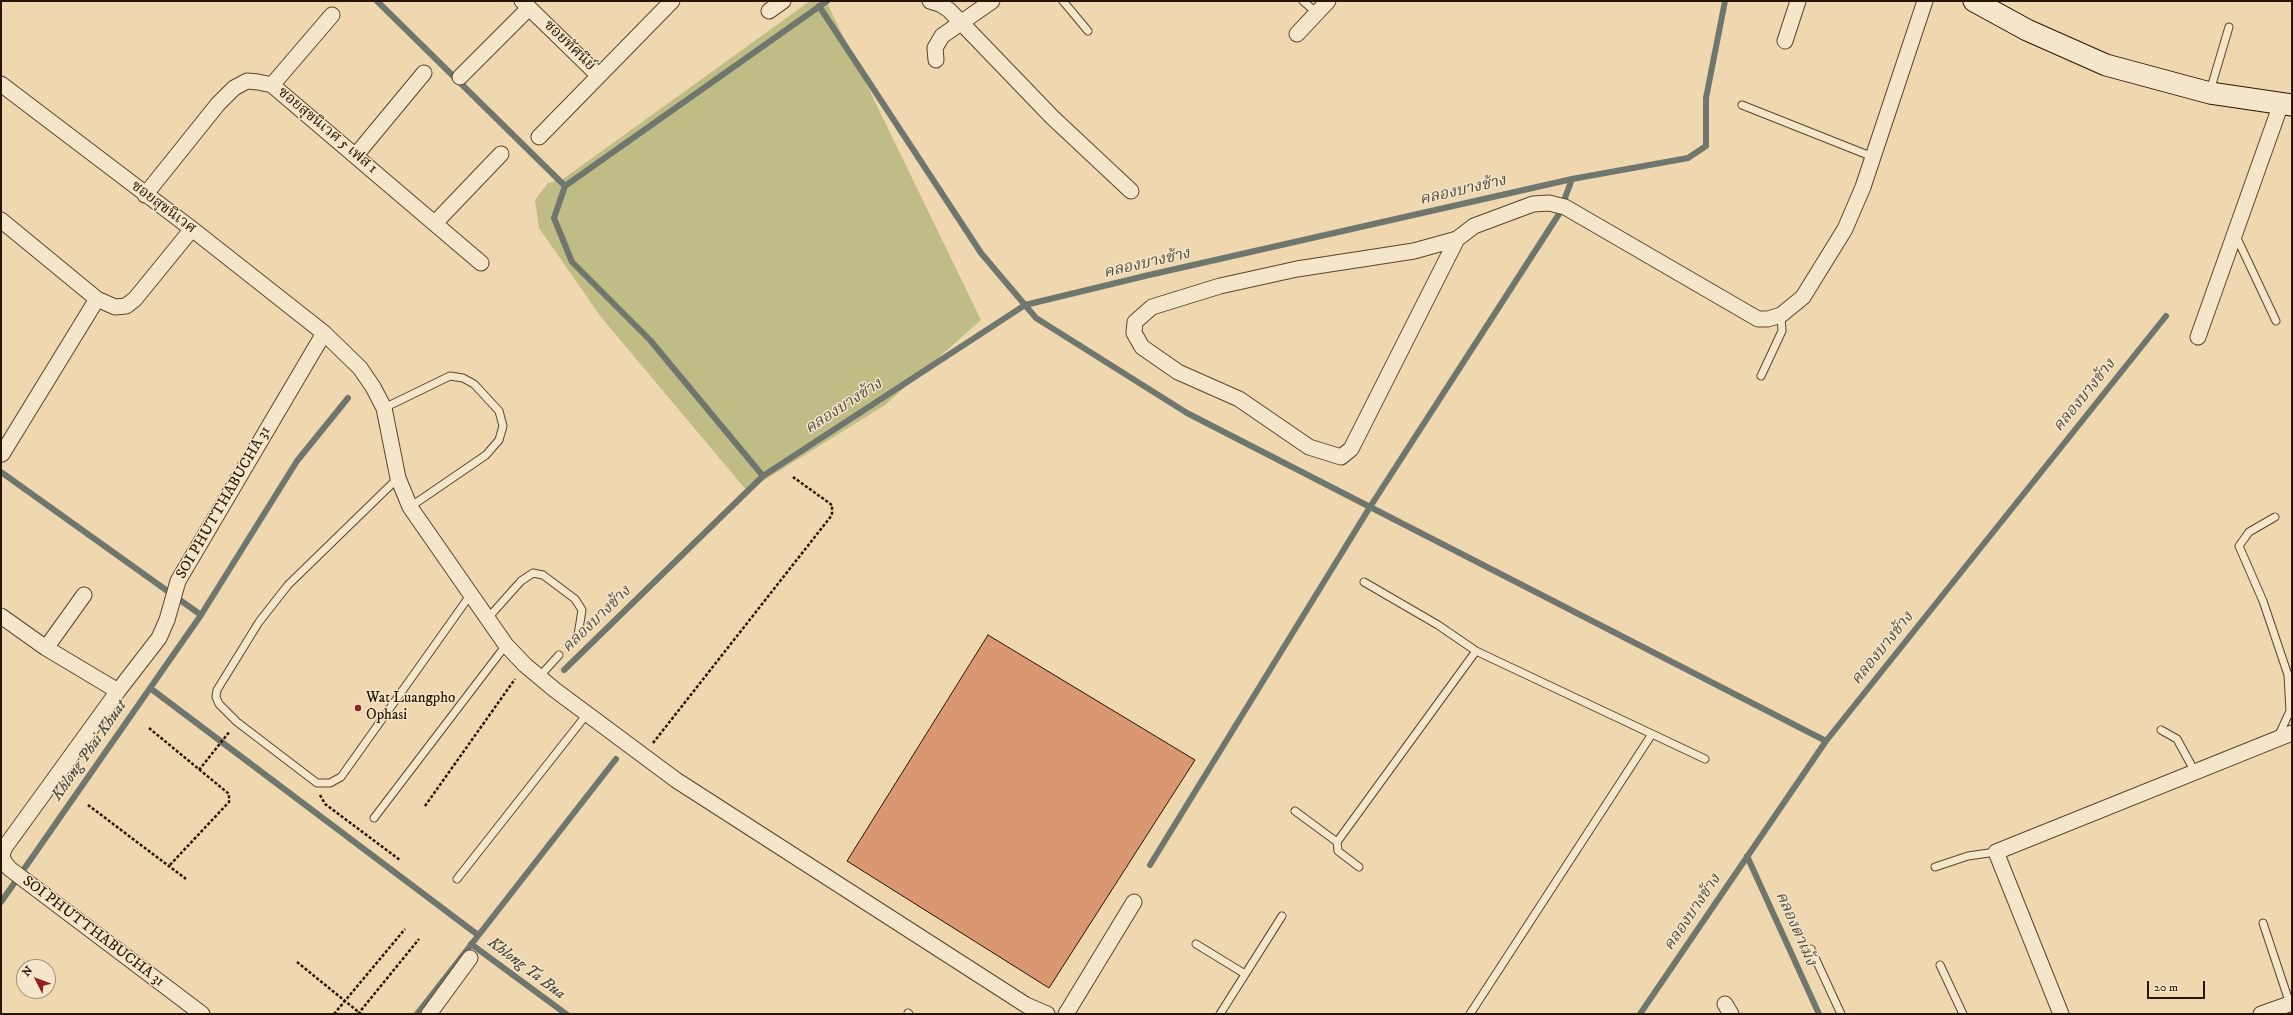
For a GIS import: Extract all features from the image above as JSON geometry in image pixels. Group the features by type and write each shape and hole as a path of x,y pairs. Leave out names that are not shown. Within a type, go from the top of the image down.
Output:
{"street":[{"path":"539,137 672,1"},
{"path":"769,11 783,1"},
{"path":"930,1 940,4 960,22 1052,117 1131,191"},
{"path":"936,60 934,48 949,29 992,1"},
{"path":"1298,34 1328,1"},
{"path":"1785,41 1798,1"},
{"path":"1457,239 1351,449 1341,457 1309,447 1239,399 1178,372 1142,348 1134,333 1134,322 1152,307 1220,286 1297,269 1414,251 1457,239 1474,226 1533,204 1549,203 1565,207 1758,318 1768,319 1781,315 1804,297 1845,229 1864,187 1925,1"},
{"path":"1974,1 2027,30 2106,65 2210,93 2287,105 2235,234 2198,337"},
{"path":"460,77 525,4"},
{"name":"ซอยทัศนีย์","path":"525,4 598,75"},
{"path":"272,85 332,15"},
{"path":"356,155 424,73"},
{"name":"ซอยสุขนิเวศ 5 เฟส 1","path":"145,195 218,104 234,88 247,81 272,85 481,263"},
{"name":"ซอยสุขนิเวศ","path":"1,84 145,195 192,229 324,333 360,368 373,387 384,408 398,478 410,507 506,646 525,665 642,756 689,789 1039,1013"},
{"path":"435,223 501,154"},
{"path":"3,226 97,299 115,307 126,306 135,299 192,229"},
{"path":"2,454 97,299"},
{"name":"SOI PHUTTHABUCHA 31","path":"202,1014 10,869 4,862 2,854 5,847 118,691 159,638 168,620 178,581 324,333"},
{"path":"46,648 84,595"},
{"path":"1,616 46,648 118,691"},
{"path":"2061,1014 1996,852 2292,733"},
{"path":"1066,1014 1134,902"},
{"path":"429,1014 470,958"},
{"path":"2261,1014 2291,1004"}],"lane":[{"path":"1063,1 1088,31"},
{"path":"1304,1 1317,13"},
{"path":"2210,93 2229,27"},
{"path":"1742,105 1873,157"},
{"path":"2235,234 2276,321"},
{"path":"1761,376 1782,331 1781,315"},
{"path":"384,408 450,376 463,378 474,384 499,411 503,426 499,440 486,455 410,507"},
{"path":"398,478 288,585 259,622 217,690 216,697 224,711 317,783 330,783 341,777 470,594"},
{"path":"2275,517 2249,532 2239,546 2263,601 2288,675 2290,710 2277,739"},
{"path":"488,618 521,581 533,573 543,574 575,599 582,610 578,635"},
{"path":"1364,582 1438,625 1476,651 1705,759"},
{"path":"374,818 506,646"},
{"path":"1359,867 1338,851 1337,842 1476,651"},
{"path":"539,677 559,655"},
{"path":"457,879 587,714"},
{"path":"2161,730 2177,739 2186,752 2195,772"},
{"path":"1470,1014 1652,734"},
{"path":"1295,811 1337,842"},
{"path":"1935,867 1968,856 1996,852"},
{"path":"1220,1014 1282,916"},
{"path":"2263,922 2291,1004"},
{"path":"1196,944 1245,974"},
{"path":"1810,949 1841,1014"},
{"path":"1940,965 1963,1014"}],"path":[{"path":"642,756 832,515 832,505 793,477"},
{"path":"425,806 525,665"},
{"path":"149,728 229,794 229,802 169,866"},
{"path":"199,770 226,736"},
{"path":"317,783 325,804 400,860"},
{"path":"88,805 186,879"},
{"path":"334,1014 405,929"},
{"path":"297,962 359,1014 419,939"}],"shaded area":[{"path":"810,1 826,1 981,320 885,405 747,491 601,317 539,228 535,200 548,183 563,179"}],"building":[{"path":"988,635 1195,760 1049,988 847,861"}],"waterway":[{"path":"377,1 565,186 554,218 572,262 650,340 763,476"},
{"path":"565,186 827,1"},
{"name":"คลองบางช้าง","path":"564,670 763,476 1025,305 1149,275 1572,179 1688,158 1706,146 1706,98 1725,1"},
{"path":"819,6 981,253 1036,318 1187,413 1826,741"},
{"path":"1150,865 1370,507 1559,214 1572,179"},
{"name":"คลองบางช้าง","path":"1640,1014 1826,741 2166,316"},
{"name":"Khlong Phai Khuat","path":"1,902 201,615 297,461 348,398"},
{"path":"1,472 201,615"},
{"path":"150,688 478,935"},
{"path":"417,1014 616,759"},
{"name":"คลองตาเม้ง","path":"1747,856 1819,1014"},
{"name":"Khlong Ta Bua","path":"471,944 566,1014"}],"place":[{"name":"Wat Luangpho Ophasi","path":"358,708"}]}
